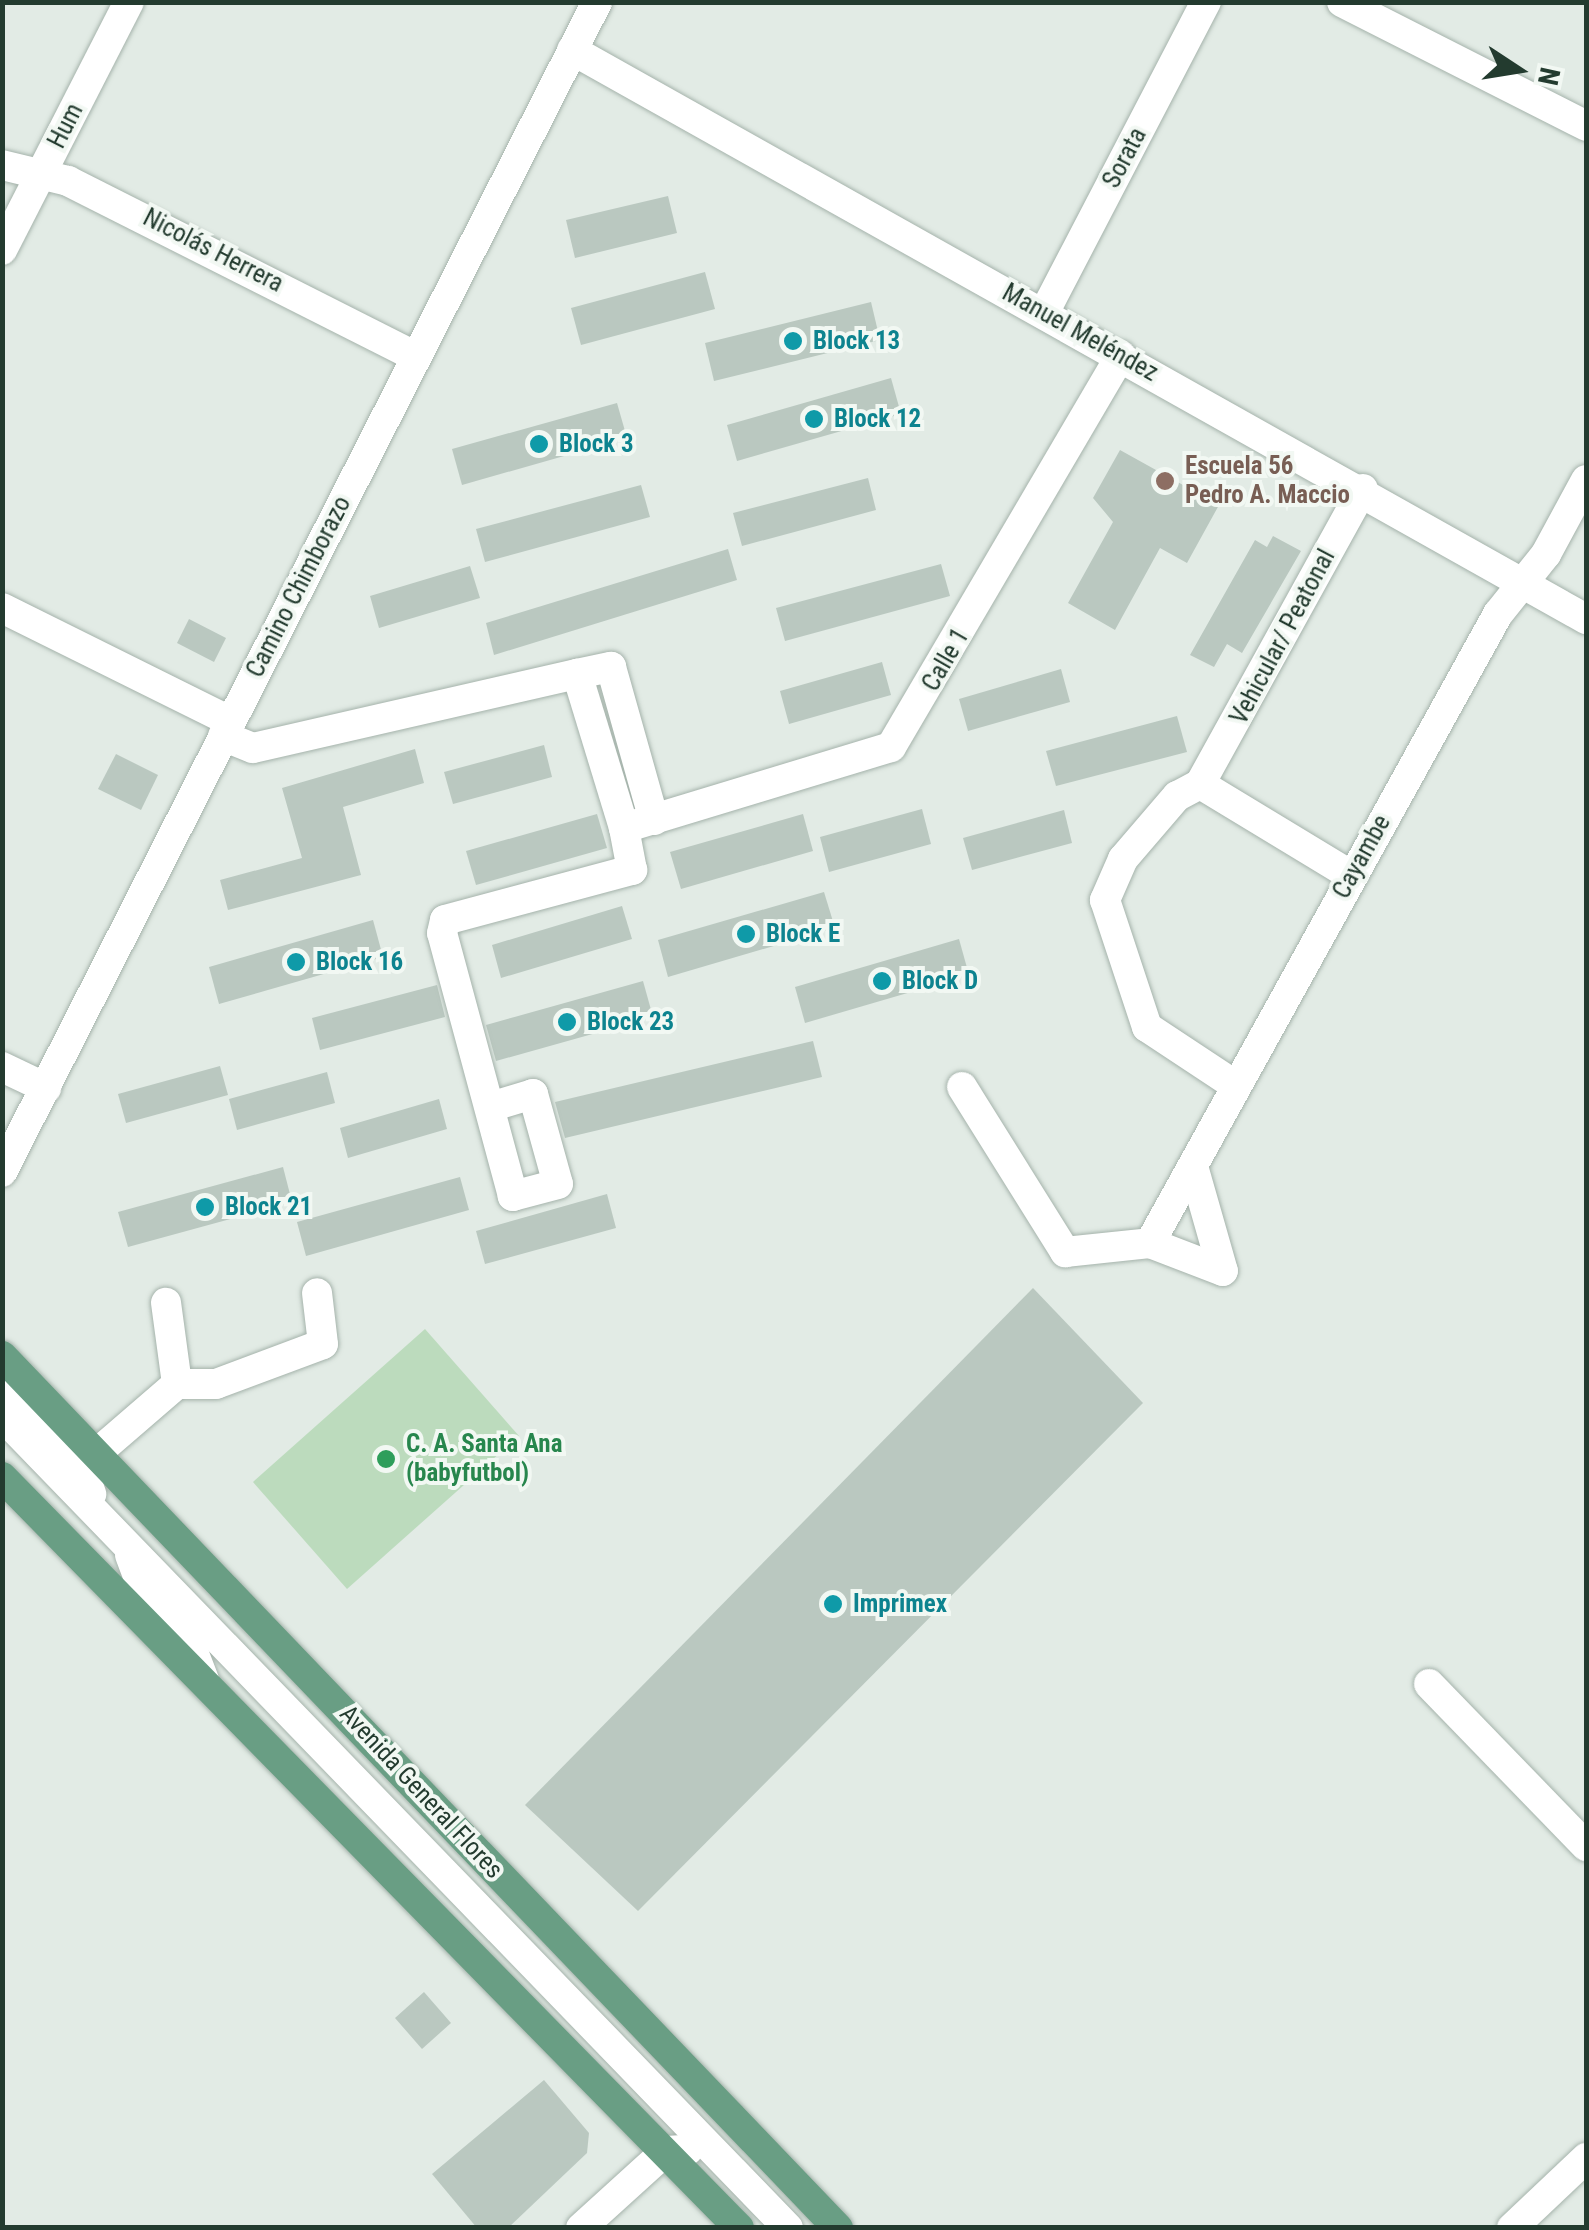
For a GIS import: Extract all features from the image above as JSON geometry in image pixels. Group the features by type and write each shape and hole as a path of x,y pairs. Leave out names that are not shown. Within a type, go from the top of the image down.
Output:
{"main road":[{"name":"Avenida General Flores","path":"2,1356 838,2228"},
{"name":"Avenida General Flores","path":"2,1478 739,2228"}],"street":[{"name":"Hum","path":"2,250 129,2"},
{"name":"Camino Chimborazo","path":"2,1172 596,2"},
{"name":"Sorata","path":"1044,312 1206,2"},
{"path":"1342,2 1586,126"},
{"name":"Manuel Meléndez","path":"572,50 1363,489 1586,618"},
{"name":"Nicolás Herrera","path":"2,165 41,174 187,236 415,356"},
{"name":"Calle 1","path":"624,828 891,747 1121,355"},
{"name":"Cayambe","path":"1150,1244 1352,876 1586,480"},
{"name":"Vehicular/ Peatonal","path":"1236,1086 1147,1027 1104,900 1134,845 1177,796 1200,784 1363,489"},
{"path":"2,608 226,728 253,748 611,667 654,820"},
{"path":"490,1107 534,1094 558,1184 513,1196 490,1107 445,920 632,870 624,828 577,674"},
{"path":"1200,784 1352,876"},
{"path":"2,1067 46,1088"},
{"path":"962,1087 1065,1252 1150,1244 1223,1271 1193,1166"},
{"path":"96,1453 177,1384 216,1384 324,1344 317,1293"},
{"path":"166,1303 177,1384"},
{"name":"Avenida General Flores","path":"2,1381 80,1464 98,1516"},
{"name":"Avenida General Flores","path":"2,1416 788,2228"},
{"name":"Avenida General Flores","path":"128,1547 144,1595 189,1641 204,1680"},
{"path":"1430,1684 1586,1846"},
{"path":"580,2228 666,2151 724,2161"},
{"path":"1512,2228 1586,2158"}],"green space":[{"name":"C. A. Santa Ana (babyfutbol)","path":"425,1329 519,1436 347,1589 253,1482"}],"building":[{"path":"668,196 677,233 575,258 566,220"},
{"path":"705,272 715,309 581,345 571,308"},
{"name":"Block 13","path":"871,302 880,340 714,381 705,343"},
{"name":"Block 12","path":"891,378 901,414 737,461 727,425"},
{"name":"Block 3","path":"617,403 627,438 462,485 452,449"},
{"path":"1120,450 1219,505 1187,563 1160,548 1115,630 1068,603 1113,522 1093,498"},
{"path":"868,478 876,510 742,546 733,513"},
{"path":"641,485 650,517 485,562 476,529"},
{"path":"1273,536 1301,551 1242,653 1227,644 1214,667 1190,655 1255,540 1267,547"},
{"path":"728,549 737,580 494,655 486,623"},
{"path":"941,564 950,596 785,641 776,608"},
{"path":"470,566 480,598 379,628 370,596"},
{"path":"189,619 226,638 214,662 177,643"},
{"path":"882,662 891,695 789,724 780,691"},
{"path":"1061,669 1070,702 968,731 959,699"},
{"path":"1177,716 1187,752 1056,786 1046,751"},
{"path":"544,745 552,777 453,804 444,772"},
{"path":"415,749 424,783 343,807 361,875 228,910 220,880 302,858 282,788"},
{"path":"116,754 158,775 141,810 98,789"},
{"path":"922,809 931,844 829,872 820,837"},
{"path":"1064,810 1072,843 972,870 963,838"},
{"path":"597,814 607,848 476,885 466,851"},
{"path":"803,814 813,851 681,889 670,852"},
{"name":"Block E","path":"824,892 835,928 668,977 658,940"},
{"path":"622,906 632,939 501,978 492,945"},
{"name":"Block 16","path":"373,920 383,957 219,1004 209,967"},
{"name":"Block D","path":"959,939 969,975 805,1023 795,987"},
{"name":"Block 23","path":"643,981 653,1017 496,1061 486,1025"},
{"path":"437,985 445,1017 320,1050 312,1018"},
{"path":"813,1041 822,1077 565,1138 555,1102"},
{"path":"220,1066 228,1095 126,1123 118,1094"},
{"path":"327,1072 335,1103 237,1130 229,1099"},
{"path":"439,1099 447,1129 348,1158 340,1128"},
{"name":"Block 21","path":"283,1167 292,1202 128,1247 118,1212"},
{"path":"460,1177 469,1210 306,1256 297,1222"},
{"path":"607,1194 616,1228 485,1264 476,1231"},
{"name":"Imprimex","path":"1033,1288 1143,1403 638,1911 525,1805"},
{"path":"424,1992 451,2023 422,2049 395,2018"},
{"path":"544,2080 589,2133 587,2153 508,2228 477,2228 432,2174"}],"place":[{"name":"Block 13","path":"793,341"},
{"name":"Block 12","path":"814,419"},
{"name":"Block 3","path":"539,444"},
{"name":"Escuela 56 Pedro A. Maccio","path":"1165,481"},
{"name":"Block E","path":"746,934"},
{"name":"Block 16","path":"296,962"},
{"name":"Block D","path":"882,981"},
{"name":"Block 23","path":"567,1022"},
{"name":"Block 21","path":"205,1207"},
{"name":"C. A. Santa Ana (babyfutbol)","path":"386,1459"},
{"name":"Imprimex","path":"833,1604"}]}
